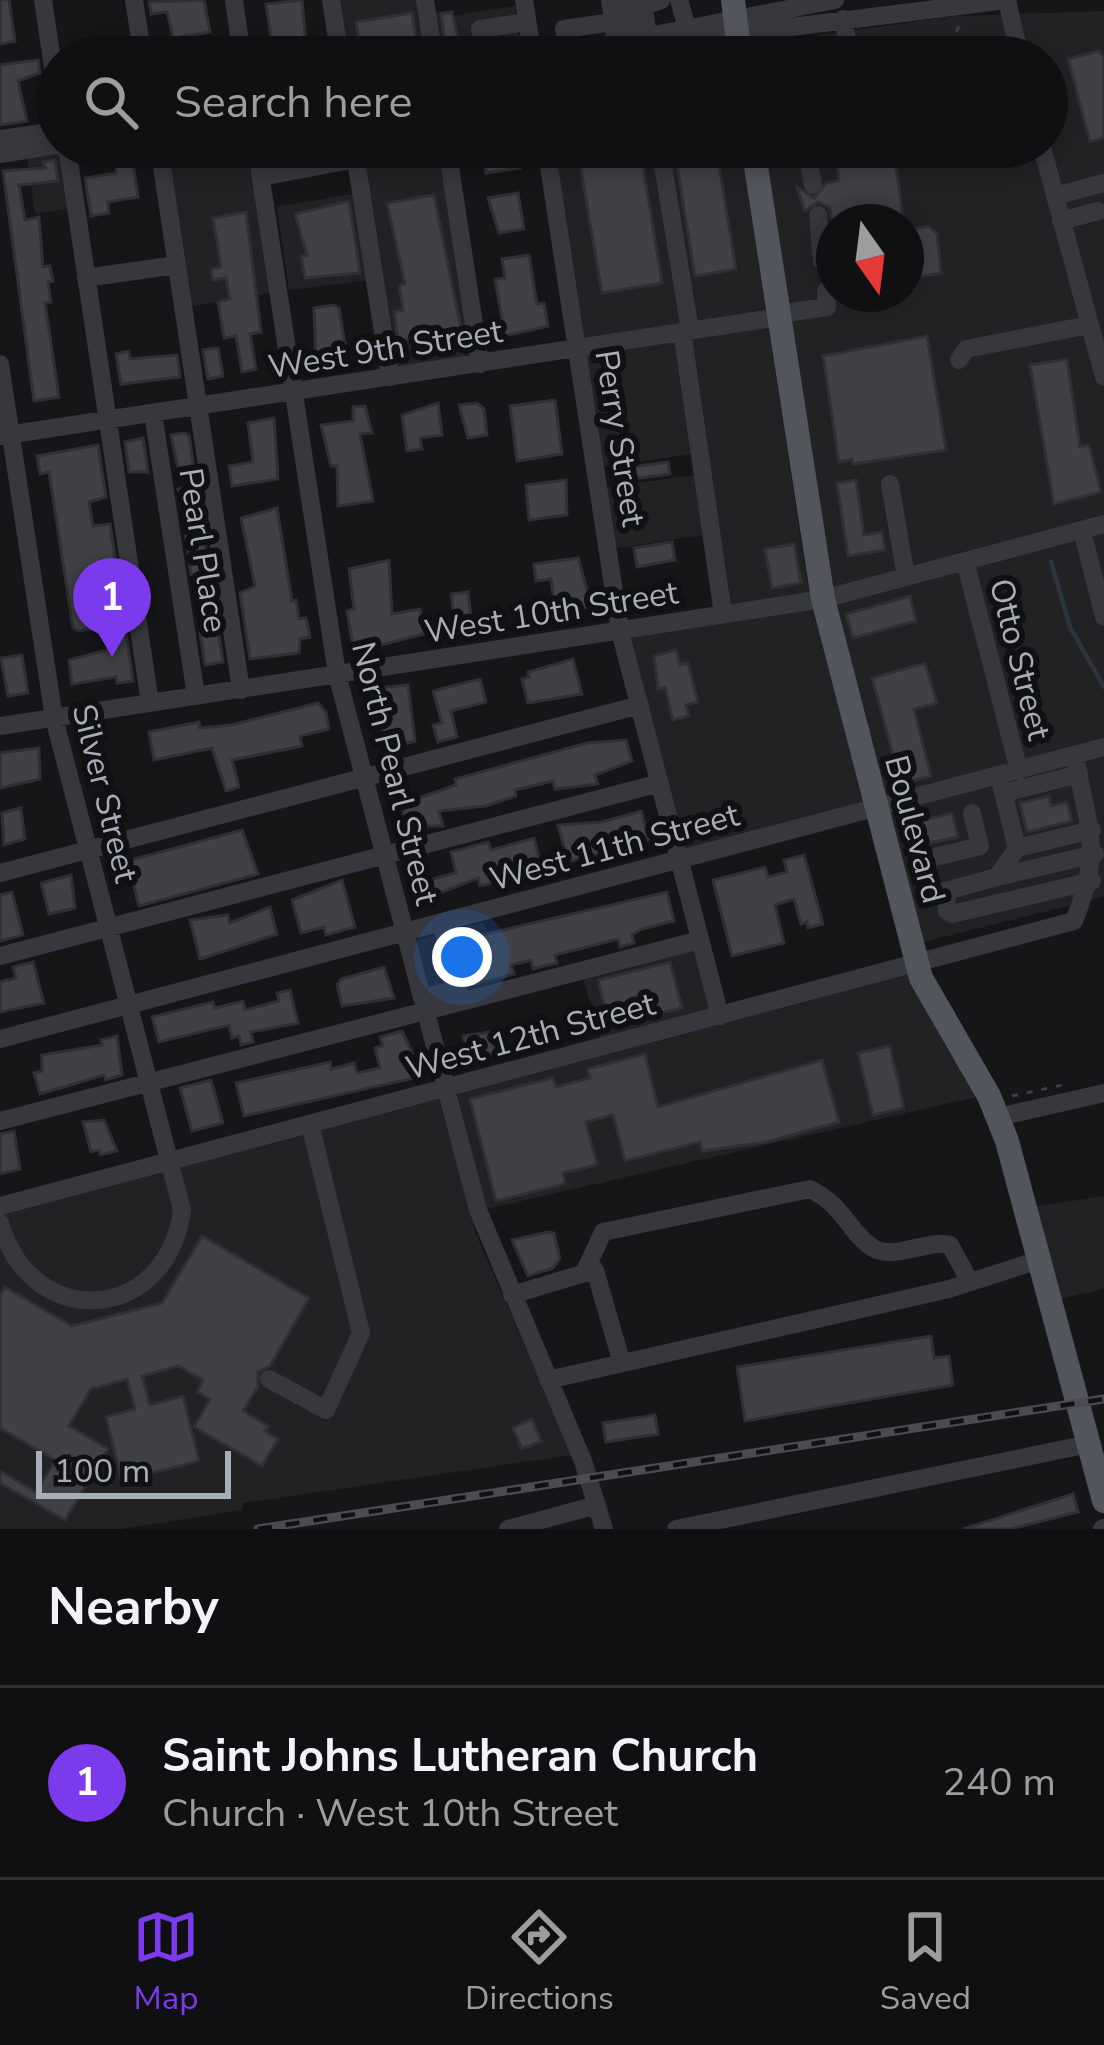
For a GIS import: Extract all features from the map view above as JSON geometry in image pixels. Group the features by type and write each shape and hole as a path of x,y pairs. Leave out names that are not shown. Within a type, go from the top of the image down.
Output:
{"main road":[{"name":"Boulevard","path":"756,168 823,598 917,964 995,1109 1104,1501"}],"street":[{"path":"43,0 48,36"},
{"path":"134,0 140,36"},
{"path":"234,0 239,36"},
{"path":"331,0 337,36"},
{"path":"425,0 431,36"},
{"path":"524,0 531,36"},
{"path":"610,0 613,22 626,36"},
{"path":"627,0 636,36"},
{"path":"641,36 644,6 661,0"},
{"path":"679,0 687,28"},
{"path":"698,36 836,0"},
{"path":"670,36 687,28 844,19 1007,0 1015,36"},
{"path":"844,19 848,36"},
{"path":"481,36 480,29 528,25 564,29 613,22"},
{"path":"564,29 565,36"},
{"path":"0,139 36,133"},
{"path":"0,154 36,148"},
{"path":"70,168 150,703"},
{"path":"162,168 241,690"},
{"name":"North Pearl Street","path":"260,168 337,674 478,1210 604,1529"},
{"path":"261,177 296,168"},
{"path":"357,168 390,377"},
{"path":"450,168 480,364"},
{"name":"Perry Street","path":"549,168 620,631 720,1016"},
{"path":"663,168 723,614"},
{"path":"747,168 768,299 780,315"},
{"path":"766,168 786,297 780,315"},
{"path":"809,168 812,185"},
{"path":"1047,168 1104,377"},
{"path":"1054,196 1104,183"},
{"path":"1061,221 1099,211"},
{"path":"86,278 176,265"},
{"name":"West 9th Street","path":"6,435 816,310"},
{"path":"959,360 966,349 1089,326"},
{"name":"Silver Street","path":"0,364 6,435 54,718 180,1196 180,1229 159,1270 122,1295 96,1301 56,1294 33,1281 7,1247 0,1223"},
{"name":"Pearl Place","path":"153,413 196,696"},
{"path":"890,484 906,577"},
{"name":"West 10th Street","path":"0,726 823,598 1104,524"},
{"path":"1082,531 1104,617"},
{"name":"Otto Street","path":"964,561 1017,848"},
{"path":"0,873 640,705"},
{"name":"West 11th Street","path":"0,1039 877,808 1077,765 1104,747"},
{"path":"1077,765 1092,830 1095,854 1092,881 947,911 946,891 1095,854"},
{"path":"0,956 660,783"},
{"path":"972,813 980,846"},
{"path":"931,858 980,846 1017,848 1092,830"},
{"path":"998,877 1017,848"},
{"name":"West 12th Street","path":"0,1206 1074,921 1092,881"},
{"path":"424,1004 458,989 441,922"},
{"path":"0,1121 424,1004 700,940"},
{"path":"413,963 449,954"},
{"path":"995,1109 1104,1093"},
{"path":"269,1379 326,1410 359,1346 358,1304 310,1124"},
{"path":"586,1269 603,1232 810,1189 835,1202 872,1247 887,1252 937,1242 950,1245 970,1282"},
{"path":"548,1380 591,1366 970,1282 1039,1261"},
{"path":"512,1295 586,1269 599,1274 621,1360"},
{"path":"676,1529 1089,1444"},
{"path":"508,1529 597,1505"}],"path":[{"path":"953,36 964,19"},
{"path":"995,1109 1084,1080"}],"shaded area":[{"path":"328,0 428,0 430,13 452,10 454,16 515,6 519,36 327,36 333,35"},
{"path":"1104,11 1104,897 920,943 835,610 768,168 1068,168 1068,36 810,36 955,16"},
{"path":"36,154 36,168 67,168 73,208 35,214 27,156"},
{"path":"155,168 250,168 271,293 181,308"},
{"path":"354,168 447,168 477,356 384,370 370,280 289,290 277,207 358,193"},
{"path":"557,168 744,168 807,580 870,819 689,867 631,637 720,623 705,535 616,548 606,487 696,475 692,454 603,467"},
{"path":"484,922 504,992 435,1010 416,940"},
{"path":"706,934 725,1005 906,957 981,1096 486,1209 453,1077 600,1038 580,967"},
{"path":"439,1099 476,1234 572,1455 243,1503 242,1510 121,1529 0,1529 0,1213"},
{"path":"1104,1196 1104,1289 1058,1299 1033,1207"}],"building":[{"path":"0,0 9,0 15,41 0,44"},
{"path":"204,0 210,32 173,36 167,12 151,14 149,2"},
{"path":"302,0 305,36 271,36 266,4"},
{"path":"452,12 457,36 444,36 441,14"},
{"path":"412,13 416,36 358,36 356,22"},
{"path":"1099,51 1104,57 1104,138 1090,142 1068,59"},
{"path":"36,60 36,74 18,81 27,121 0,125 0,65"},
{"path":"56,168 58,181 19,185 25,220 39,217 43,267 50,266 53,281 48,282 51,302 45,303 59,397 34,401 3,171"},
{"path":"116,168 134,168 138,197 108,202 109,213 91,216 85,178 116,173"},
{"path":"581,168 643,168 662,283 602,293"},
{"path":"677,168 719,168 736,269 695,276"},
{"path":"837,168 896,168 901,204 818,202 805,211 797,187 814,198 826,183 839,181"},
{"path":"518,193 524,229 499,233 488,198"},
{"path":"434,195 461,329 438,333 439,340 398,340 394,312 403,310 399,286 405,284 387,203"},
{"path":"349,201 360,273 305,278 301,256 307,255 295,214"},
{"path":"246,212 261,332 250,334 256,369 242,372 236,336 224,338 218,302 230,299 226,278 213,280 211,269 221,267 213,218"},
{"path":"924,227 937,234 941,273 924,276"},
{"path":"529,255 537,304 544,303 548,326 505,336 495,279 505,278 502,259"},
{"path":"314,308 339,308 347,356 316,361"},
{"path":"927,336 946,450 839,462 823,356"},
{"path":"218,348 223,376 208,379 203,350"},
{"path":"129,351 130,359 177,355 180,377 121,384 116,354"},
{"path":"1067,359 1080,447 1089,445 1101,492 1054,504 1030,365"},
{"path":"555,400 562,454 517,461 510,406"},
{"path":"438,403 442,435 420,438 422,449 407,451 402,415"},
{"path":"477,403 484,409 487,435 468,438 459,405"},
{"path":"365,406 372,433 360,434 373,501 338,506 337,466 331,466 321,425 353,421 353,407"},
{"path":"274,418 278,479 232,486 229,466 253,462 248,423"},
{"path":"171,435 189,435 199,505 186,507 178,489 193,487 190,466 178,468"},
{"path":"143,438 148,472 129,472 125,442"},
{"path":"98,445 106,497 89,502 93,526 110,524 117,571 105,572 109,596 120,594 122,605 103,608 105,627 79,631 73,628 49,472 40,474 37,456"},
{"path":"668,462 670,474 625,480 623,468"},
{"path":"566,480 567,515 529,520 526,485"},
{"path":"856,480 864,535 882,532 885,550 848,556 837,483"},
{"path":"277,508 292,601 296,600 299,619 306,618 310,637 300,639 299,653 250,659 240,593 255,586 241,518"},
{"path":"203,528 209,573 196,576 191,574 185,531"},
{"path":"672,542 675,560 637,567 634,548"},
{"path":"794,544 801,583 772,588 765,549"},
{"path":"578,558 590,600 586,607 556,615 551,579 536,581 534,564"},
{"path":"389,560 392,614 420,609 424,634 354,652 347,611 354,609 349,569"},
{"path":"468,592 471,618 455,623 451,594"},
{"path":"910,596 916,621 853,638 846,614"},
{"path":"125,627 133,681 117,683 116,677 72,684 69,660 111,649 108,630"},
{"path":"218,630 223,662 205,665 200,632"},
{"path":"676,650 680,665 688,663 698,702 686,705 689,716 673,720 665,687 658,689 654,656"},
{"path":"22,655 28,693 8,696 1,658"},
{"path":"573,659 582,694 528,703 522,679 529,677 528,672"},
{"path":"925,663 937,703 914,709 931,776 901,784 872,678"},
{"path":"480,679 486,702 451,711 457,737 438,742 433,725 442,723 433,691"},
{"path":"408,685 415,741 387,748 369,689"},
{"path":"318,703 326,712 329,729 300,736 302,746 232,760 239,787 226,791 212,748 154,760 149,732 199,722 200,728 231,725"},
{"path":"626,740 632,761 595,775 598,784 555,789 553,781 515,790 516,796 485,806 439,811 443,826 405,826 402,804 456,785 455,779 587,743"},
{"path":"39,748 40,779 0,788 0,753"},
{"path":"1049,796 1051,806 1067,802 1072,821 1027,832 1020,803"},
{"path":"21,808 25,839 4,845 2,813"},
{"path":"641,811 649,840 568,862 558,825 602,822"},
{"path":"952,813 958,837 910,847 904,825"},
{"path":"242,830 258,874 139,906 127,861"},
{"path":"534,838 542,870 480,886 478,878 429,897 425,881 456,873 451,852 488,842 491,850"},
{"path":"804,855 823,924 808,928 807,922 801,924 794,899 775,905 784,943 732,956 713,880 765,867 768,877 787,872 784,860"},
{"path":"71,875 75,908 49,914 41,883"},
{"path":"342,880 355,927 326,935 324,927 301,933 292,900"},
{"path":"12,892 23,935 0,941 0,895"},
{"path":"667,892 674,921 642,929 632,935 634,943 620,947 618,939 555,955 557,963 533,969 531,960 511,965 514,974 475,984 464,939"},
{"path":"270,907 277,934 200,959 190,920 228,915 230,923"},
{"path":"33,962 44,1003 0,1012 0,982 16,978 13,967"},
{"path":"670,962 682,1008 609,1026 598,980"},
{"path":"384,967 394,998 342,1006 337,985 341,979"},
{"path":"290,990 298,1023 251,1032 253,1042 241,1045 239,1036 232,1038 229,1025 159,1042 152,1017 213,1002 215,1008 243,1001 245,1010 279,1001 277,993"},
{"path":"402,1031 423,1076 244,1116 236,1083 330,1062 331,1069 354,1063 357,1073 380,1068 375,1048 383,1046 380,1037"},
{"path":"491,1032 497,1056 469,1061 463,1036"},
{"path":"117,1036 122,1075 106,1080 104,1075 40,1094 34,1073 42,1071 42,1055 102,1045 101,1040"},
{"path":"890,1046 904,1108 873,1115 858,1053"},
{"path":"645,1054 658,1107 822,1060 839,1122 767,1142 702,1151 700,1142 625,1161 613,1115 586,1122 597,1165 563,1173 565,1184 496,1201 470,1099 553,1078 556,1087 590,1078 587,1069"},
{"path":"211,1080 223,1123 192,1131 180,1088"},
{"path":"104,1120 117,1151 100,1155 99,1150 91,1152 83,1122"},
{"path":"14,1131 20,1169 0,1174 0,1134"},
{"path":"554,1233 560,1259 553,1268 528,1276 512,1240"},
{"path":"202,1236 309,1298 270,1366 258,1372 258,1386 243,1411 268,1426 265,1431 278,1439 262,1466 194,1427 210,1399 197,1392 203,1380 178,1366 142,1376 150,1405 183,1396 199,1461 122,1481 106,1417 135,1409 127,1379 91,1389 69,1426 108,1449 65,1520 0,1483 0,1471 36,1492 55,1460 0,1428 0,1295 5,1287 72,1326 162,1303"},
{"path":"931,1336 934,1358 949,1356 953,1385 745,1421 737,1367"},
{"path":"655,1415 658,1434 606,1442 603,1423"},
{"path":"532,1419 541,1441 522,1449 513,1428"},
{"path":"1073,1494 1078,1512 1010,1529 963,1529"}],"waterway":[{"path":"1051,562 1070,627 1104,687"}],"railway":[{"path":"258,1529 1104,1399"}],"place":[{"name":"Saint Johns Lutheran Church","path":"112,657"}]}
